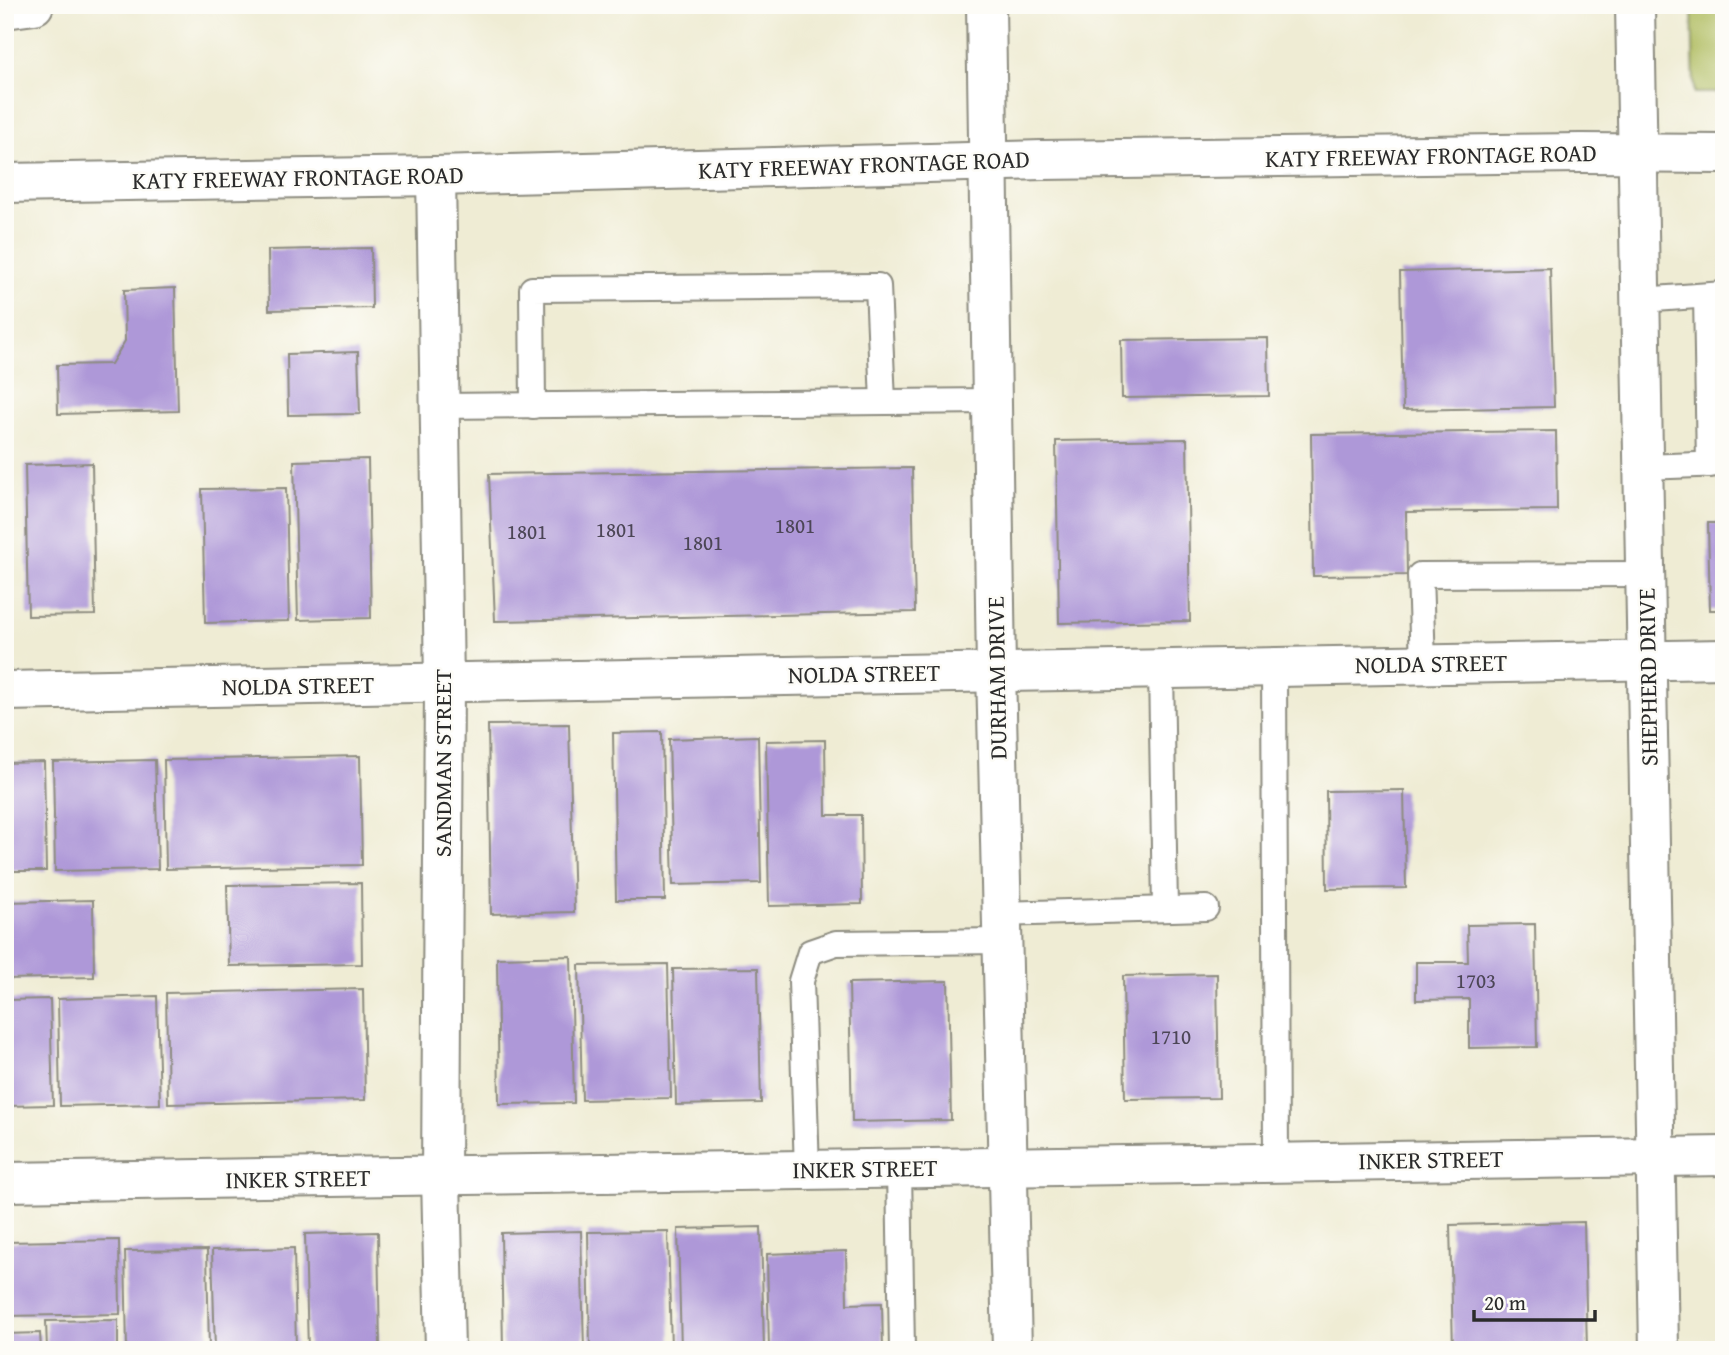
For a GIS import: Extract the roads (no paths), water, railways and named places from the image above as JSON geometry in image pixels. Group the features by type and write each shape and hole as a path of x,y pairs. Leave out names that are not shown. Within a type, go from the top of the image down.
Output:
{"main road":[{"path":"5,9 34,5"},
{"name":"DURHAM DRIVE","path":"986,5 996,670 1013,1350"},
{"name":"SHEPHERD DRIVE","path":"1635,5 1659,1350"},
{"name":"KATY FREEWAY FRONTAGE ROAD","path":"5,183 436,176 988,162 1724,154"},
{"name":"SANDMAN STREET","path":"436,176 444,684 441,1177 444,1350"},
{"name":"NOLDA STREET","path":"5,691 444,684 996,670 1724,659"},
{"name":"INKER STREET","path":"5,1182 1724,1156"}],"lane":[{"path":"533,405 532,289 878,286 883,402"},
{"path":"1641,300 1715,295 1716,464 1644,467"},
{"path":"439,406 992,401"},
{"path":"1423,664 1420,575 1646,574"},
{"path":"1274,666 1276,1163"},
{"path":"1161,668 1165,909"},
{"path":"807,1171 801,981 810,951 836,943 1165,909 1206,908"},
{"path":"899,1169 902,1350"}]}
